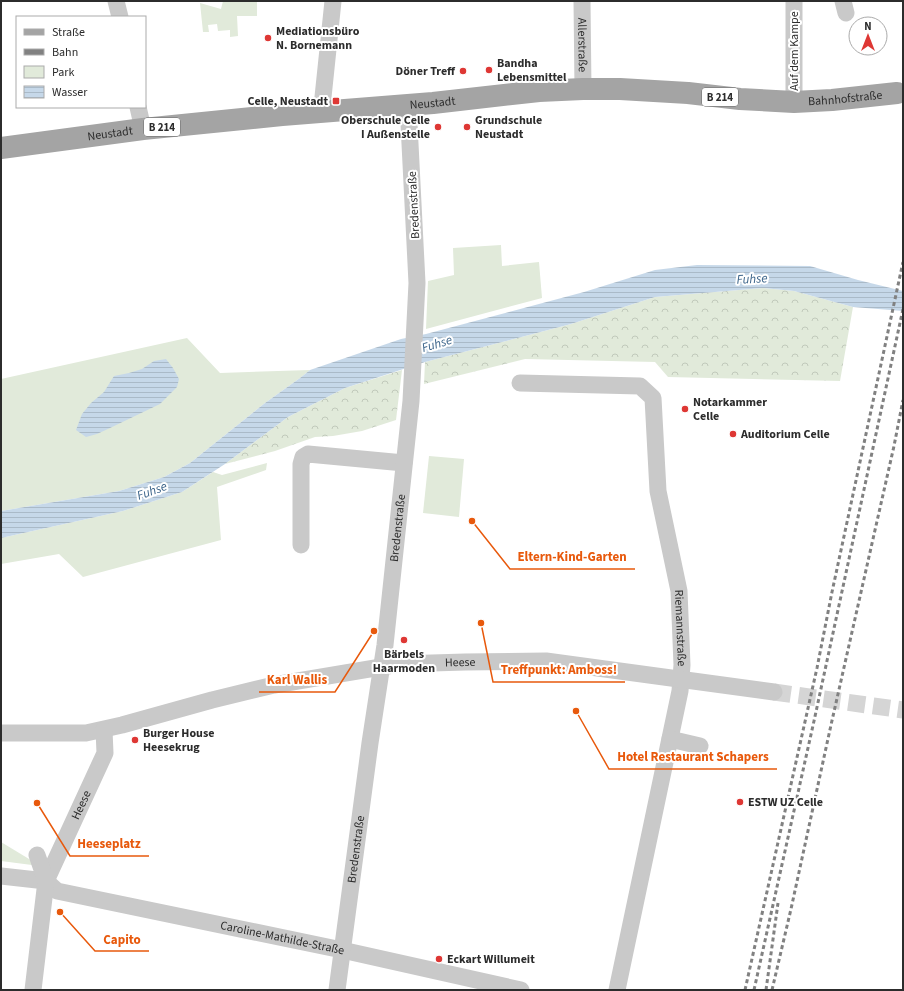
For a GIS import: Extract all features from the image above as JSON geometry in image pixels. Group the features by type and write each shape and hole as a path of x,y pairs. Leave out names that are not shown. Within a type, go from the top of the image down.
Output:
{"main road":[{"name":"Neustadt","path":"1,148 142,129 324,112 409,115 440,102 539,91 620,89 794,102"},
{"name":"Bahnhofstraße","path":"794,102 832,100 897,93"}],"street":[{"path":"116,1 120,16"},
{"path":"324,112 323,97 333,1"},
{"name":"Allerstraße","path":"582,1 583,89"},
{"name":"Auf dem Kampe","path":"794,1 794,102"},
{"path":"138,108 142,129"},
{"name":"Bredenstraße","path":"337,990 370,743 385,645 411,401 417,283 409,115"},
{"name":"Riemannstraße","path":"520,383 640,386 653,398 658,492 679,591 682,665 680,691 617,990"},
{"path":"301,545 301,464 303,457 308,454 404,463"},
{"name":"Heese","path":"1,733 86,733 104,730 274,684 399,664 546,661 774,692"},
{"name":"Heese","path":"46,881 105,754 104,730"},
{"path":"670,739 700,746"},
{"path":"33,990 46,881 37,855"},
{"path":"1,876 46,881"},
{"name":"Caroline-Mathilde-Straße","path":"46,881 57,891 342,950 521,990"}],"green space":[{"path":"223,1 257,1 257,16 237,16 238,36 230,37 230,30 218,31 217,24 208,25 209,32 203,32 200,3 221,9"},
{"path":"501,245 502,266 539,262 542,298 426,329 428,281 454,275 453,248"},
{"path":"763,288 794,291 853,307 840,381 668,377 655,362 525,359 424,384 425,362 571,324 655,297"},
{"path":"187,338 220,373 310,370 265,403 190,463 164,477 119,491 1,511 1,379"},
{"path":"402,370 396,420 362,431 333,436 315,437 275,451 225,464 288,417 345,388"},
{"path":"429,456 464,459 459,517 423,513"},
{"path":"267,463 266,470 217,487 221,540 83,577 59,554 1,564 1,538 123,511 182,492 213,472 222,475"},
{"path":"1,842 34,862 32,865 1,861"}],"water":[{"name":"Fuhse","path":"697,265 810,266 903,291 903,311 853,307 794,291 763,288 655,297 571,324 425,362 345,388 288,417 225,464 182,492 123,511 1,538 1,511 119,491 164,477 190,463 265,403 310,370 401,339 426,334 584,292 655,270"},
{"path":"166,359 179,379 177,387 160,404 97,434 86,437 76,430 82,414 91,403 104,392 114,376 142,369 154,361"}],"tunnel":[{"path":"774,692 903,710"}],"railway":[{"path":"745,990 817,668 903,262"},
{"path":"754,990 903,309"},
{"path":"772,990 903,400"},
{"path":"766,990 778,903"}],"place":[{"name":"Mediationsbüro N. Bornemann","path":"268,38"},
{"name":"Bandha Lebensmittel","path":"489,70"},
{"name":"Döner Treff","path":"463,71"},
{"name":"Celle, Neustadt","path":"336,101"},
{"name":"Oberschule Celle I Außenstelle","path":"438,127"},
{"name":"Grundschule Neustadt","path":"467,127"},
{"name":"Notarkammer Celle","path":"685,409"},
{"name":"Auditorium Celle","path":"733,434"},
{"name":"Eltern-Kind-Garten","path":"472,521"},
{"name":"Treffpunkt: Amboss!","path":"481,623"},
{"name":"Karl Wallis","path":"374,631"},
{"name":"Bärbels Haarmoden","path":"404,640"},
{"name":"Hotel Restaurant Schapers","path":"576,711"},
{"name":"Burger House Heesekrug","path":"135,740"},
{"name":"ESTW UZ Celle","path":"740,802"},
{"name":"Heeseplatz","path":"37,803"},
{"name":"Capito","path":"60,912"},
{"name":"Eckart Willumeit","path":"439,959"}]}
